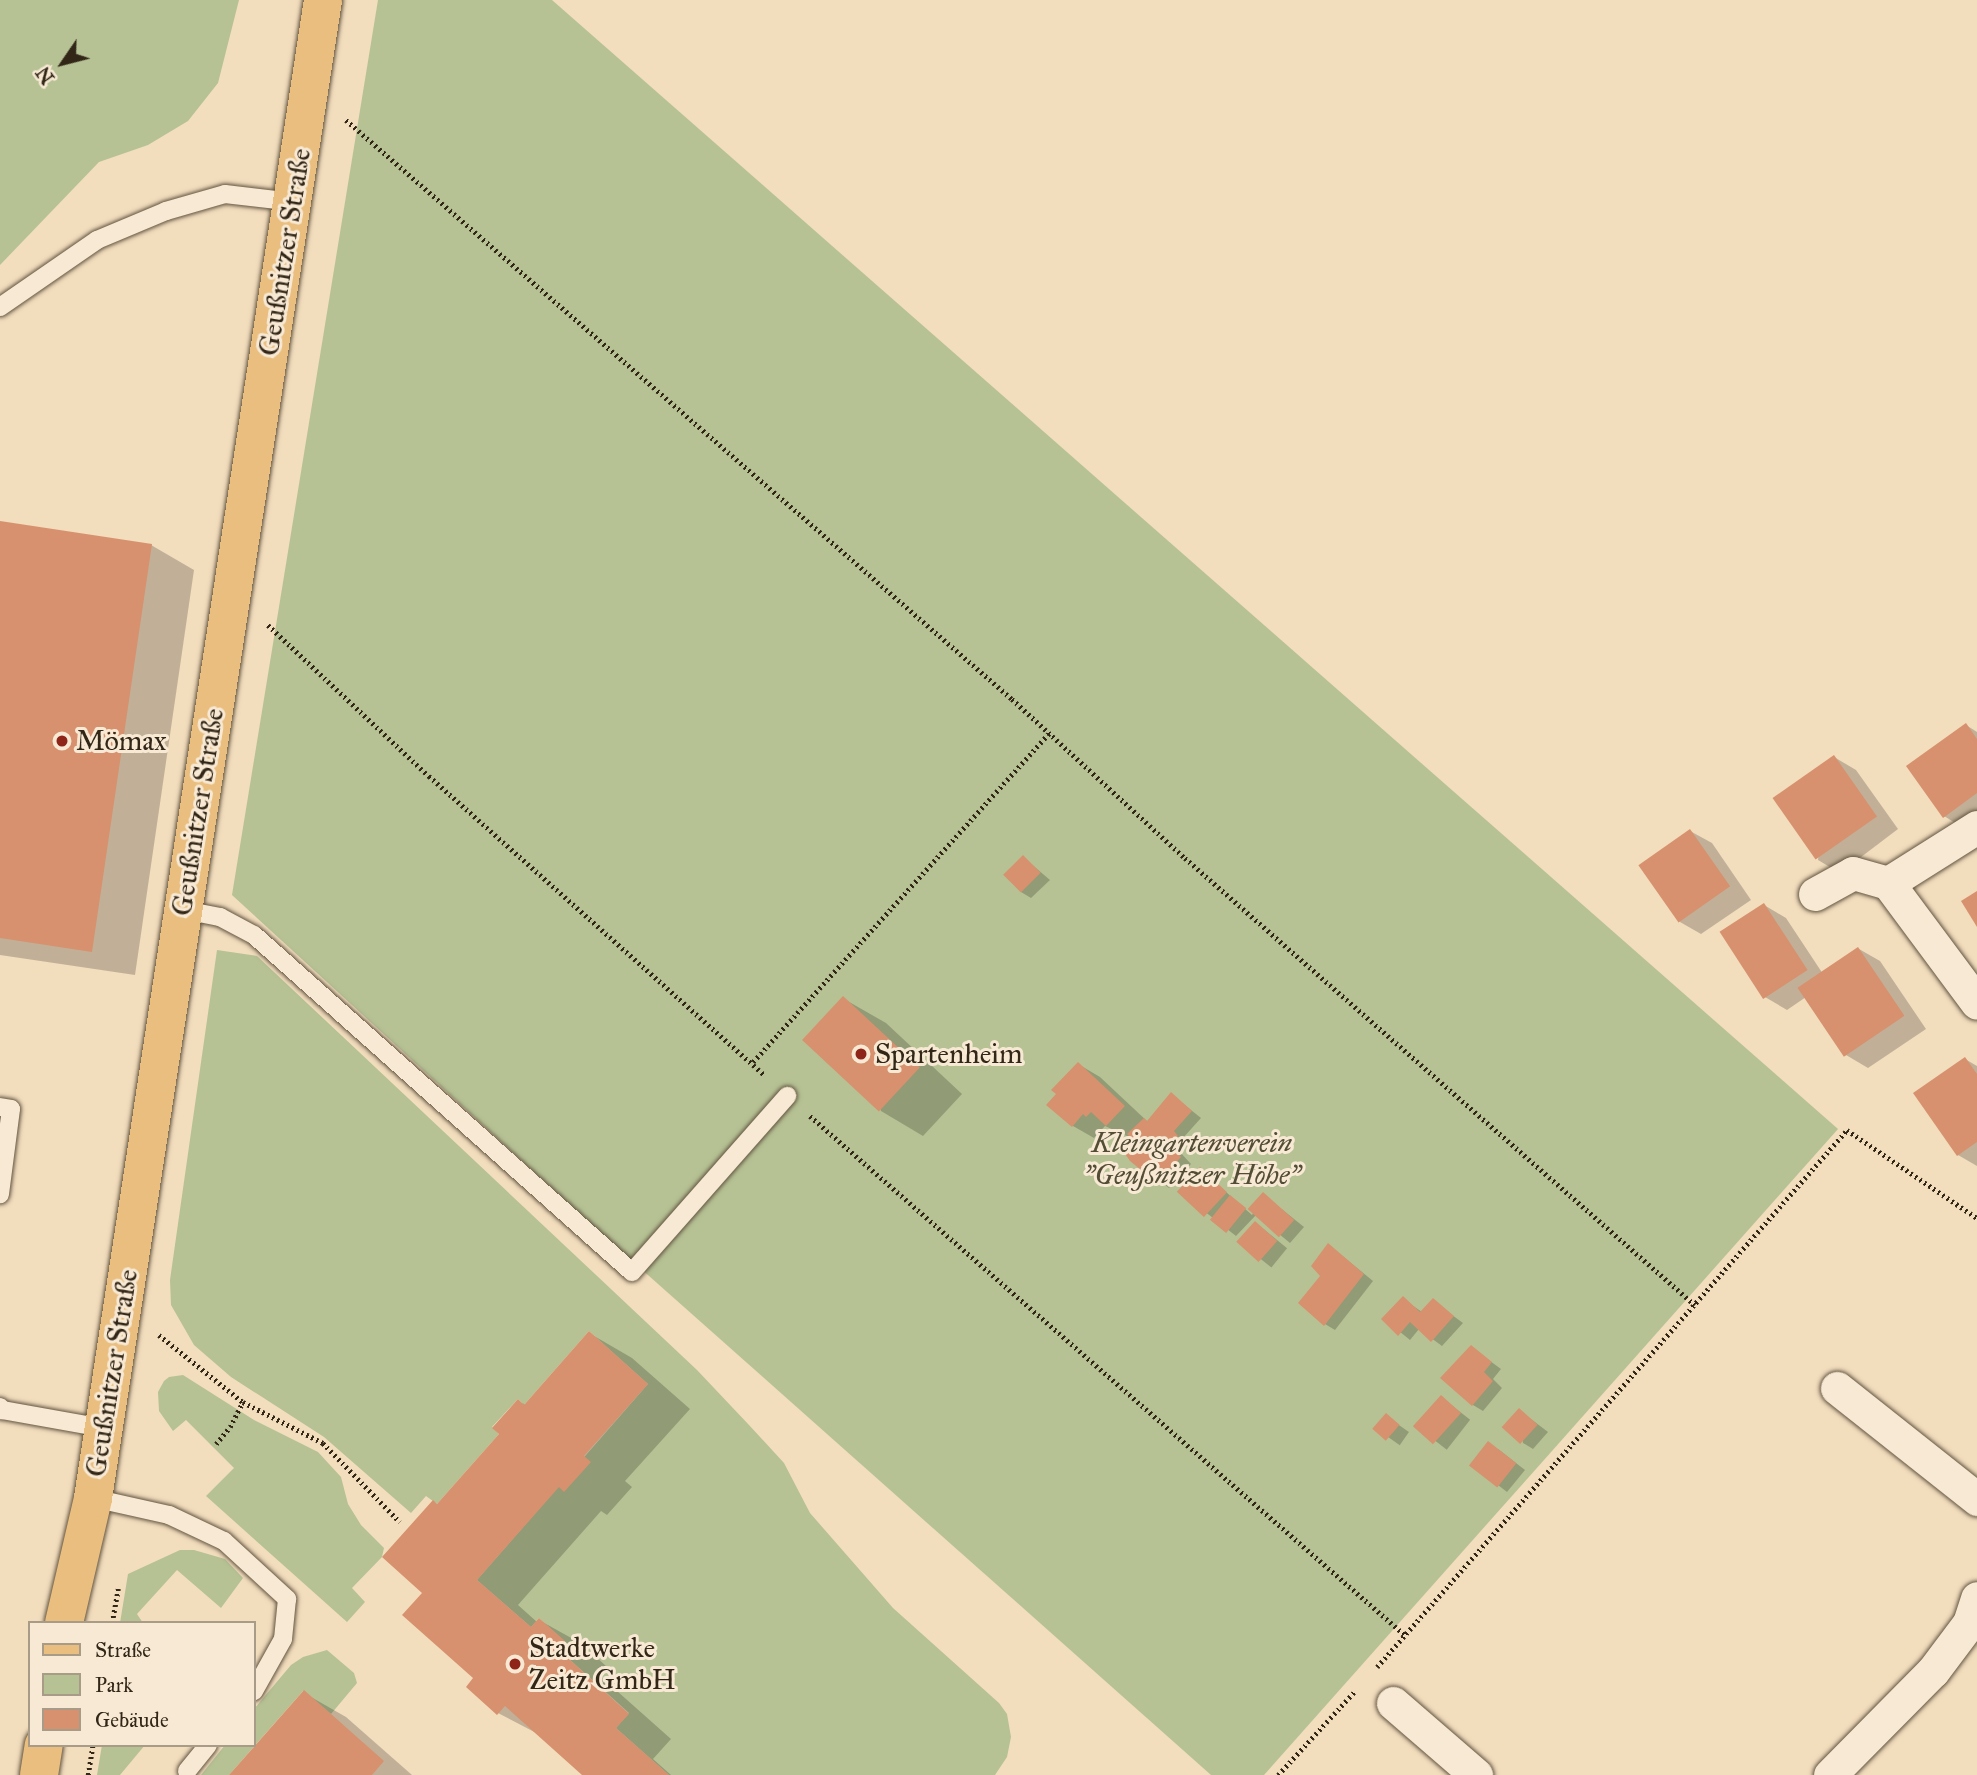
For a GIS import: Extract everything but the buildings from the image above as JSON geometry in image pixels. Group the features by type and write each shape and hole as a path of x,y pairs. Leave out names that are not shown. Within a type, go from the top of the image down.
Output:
{"main road":[{"name":"Geußnitzer Straße","path":"65,1621 93,1498 323,0"},
{"path":"39,1775 44,1747"}],"street":[{"path":"1888,883 1977,827"},
{"path":"1815,894 1853,873 1888,883 1977,1003"},
{"path":"1837,1388 1977,1499"},
{"path":"1830,1775 1933,1671 1969,1623 1977,1598"},
{"path":"1393,1703 1476,1775"}],"lane":[{"path":"0,307 97,240 166,211 225,194 293,202"},
{"path":"184,910 220,917 254,935 632,1272 787,1096"},
{"path":"0,1107 11,1109 0,1194"},
{"path":"0,1411 103,1428"},
{"path":"93,1498 169,1515 224,1541 287,1599 283,1639 256,1687"},
{"path":"187,1771 206,1747"}],"path":[{"path":"307,103 342,117 1049,733 1185,858 1695,1305"},
{"path":"232,592 429,776 787,1096 1406,1636"},
{"path":"752,1062 1049,733"},
{"path":"1374,1671 1847,1130 1977,1218"},
{"path":"123,1306 243,1402 323,1443 400,1522"},
{"path":"216,1444 230,1427 243,1402"},
{"path":"1278,1775 1357,1689"},
{"path":"88,1775 93,1747"}],"green space":[{"path":"0,0 239,0 218,83 188,121 148,145 99,162 0,265"},
{"name":"Kleingartenverein \"Geußnitzer Höhe\"","path":"378,0 552,0 1838,1129 1264,1775 1211,1775 604,1236 232,895"},
{"path":"217,950 257,956 697,1370 749,1425 784,1463 810,1513 893,1608 999,1703 1007,1714 1011,1737 1007,1757 995,1775 669,1775 616,1728 629,1713 558,1649 564,1641 539,1618 531,1627 477,1580 648,1384 589,1331 524,1405 518,1399 492,1427 499,1434 437,1504 426,1496 411,1513 324,1437 231,1377 194,1345 171,1305 170,1280"},
{"path":"183,1375 254,1420 318,1452 341,1477 348,1504 361,1525 384,1548 382,1557 352,1588 365,1602 347,1622 206,1496 234,1468 186,1420 173,1431 159,1411 158,1392 164,1381 169,1377"},
{"path":"180,1550 194,1550 225,1559 243,1578 221,1608 177,1570 137,1614 142,1621 120,1621 128,1574"},
{"path":"327,1650 354,1673 357,1683 331,1714 303,1691 256,1744 256,1707 291,1665 303,1657"},
{"path":"102,1747 143,1747 120,1775 97,1775"},
{"path":"223,1747 254,1747 229,1775 201,1775"}],"place":[{"name":"Mömax","path":"62,741"},
{"name":"Spartenheim","path":"861,1054"},
{"name":"Stadtwerke Zeitz GmbH","path":"515,1664"}]}
